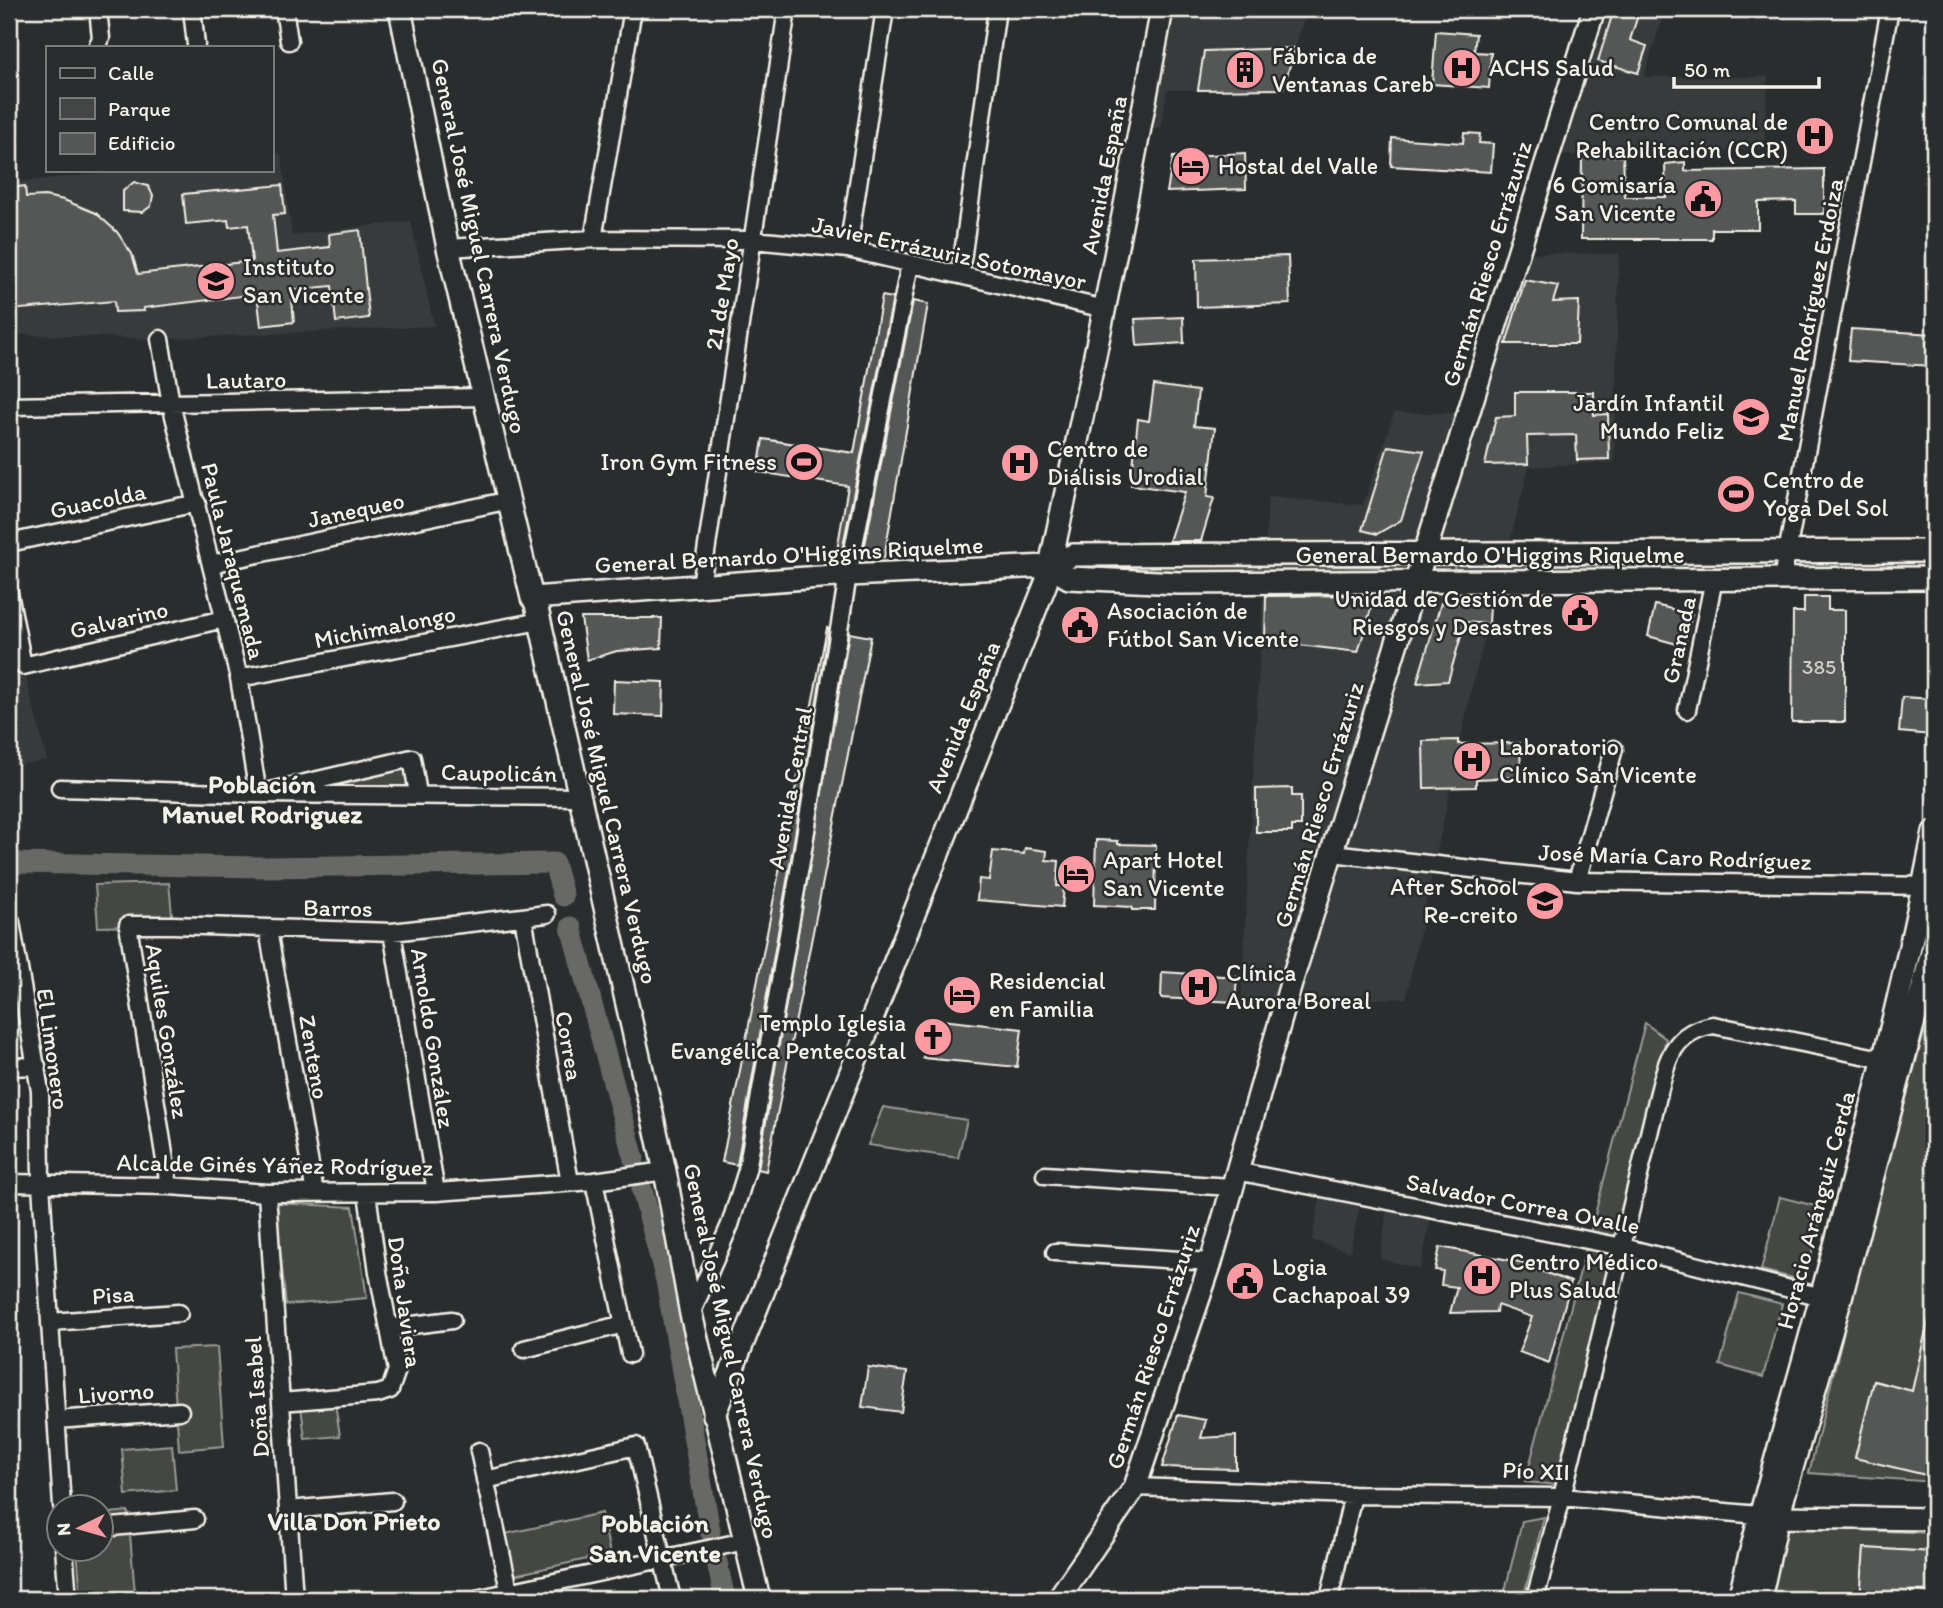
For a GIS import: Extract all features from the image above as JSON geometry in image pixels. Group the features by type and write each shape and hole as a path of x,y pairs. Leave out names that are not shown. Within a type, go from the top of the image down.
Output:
{"street":[{"path":"97,46 101,37 98,9"},
{"path":"192,9 195,45"},
{"path":"284,9 289,41"},
{"name":"General José Miguel Carrera Verdugo","path":"400,9 448,248 532,598 536,600 665,1171 691,1314 760,1599"},
{"path":"593,239 633,9"},
{"name":"21 de Mayo","path":"701,586 787,9"},
{"path":"848,249 885,9"},
{"path":"960,275 996,9"},
{"name":"Avenida España","path":"714,1415 1046,583 1105,309 1162,9"},
{"name":"Germán Riesco Errázuriz","path":"1058,1599 1135,1487 1211,1262 1233,1179 1332,853 1594,9"},
{"name":"Manuel Rodríguez Erdoiza","path":"1782,579 1890,9"},
{"name":"Javier Errázuriz Sotomayor","path":"448,248 593,239 753,240 848,249 1105,309"},
{"name":"Avenida Central","path":"691,1314 730,1224 747,1170 846,601 848,575 910,264"},
{"name":"Paula Jaraquemada","path":"160,339 171,404 239,678 258,794"},
{"name":"Lautaro","path":"9,406 484,397"},
{"name":"Janequeo","path":"211,564 510,500"},
{"name":"Guacolda","path":"9,543 197,503"},
{"name":"General Bernardo O'Higgins Riquelme","path":"532,598 848,575 1049,566 1073,555 1934,551"},
{"name":"General Bernardo O'Higgins Riquelme","path":"1049,566 1069,578 1179,583 1934,578"},
{"name":"Granada","path":"1687,710 1714,579"},
{"name":"Galvarino","path":"9,593 23,666 225,619"},
{"name":"Michimalongo","path":"239,678 540,621"},
{"path":"1577,881 1614,749"},
{"name":"Caupolicán","path":"258,794 412,758 418,794"},
{"name":"Caupolicán","path":"60,788 258,794 580,797"},
{"name":"Horacio Aránguiz Cerda","path":"1738,1599 1768,1516 1830,1299 1893,1061 1929,887 1934,832"},
{"name":"José María Caro Rodríguez","path":"1332,853 1577,881 1929,887"},
{"name":"Barros","path":"128,925 393,932 547,914"},
{"name":"Correa","path":"523,917 570,1182"},
{"name":"El Limonero","path":"10,922 40,1091 41,1184 60,1492"},
{"name":"Aquiles González","path":"128,925 169,1186"},
{"name":"Zenteno","path":"268,930 315,1193"},
{"name":"Arnoldo González","path":"393,932 436,1192"},
{"name":"Horacio Aránguiz Cerda","path":"1893,1061 1934,944"},
{"path":"1535,1599 1563,1497 1666,1067 1677,1043 1689,1032 1713,1025 1893,1061"},
{"path":"9,1067 37,1066"},
{"name":"Alcalde Ginés Yáñez Rodríguez","path":"9,1183 169,1186 267,1192 436,1192 594,1181 665,1171"},
{"name":"Salvador Correa Ovalle","path":"1045,1175 1233,1179 1623,1247 1830,1299"},
{"path":"594,1181 630,1354"},
{"name":"Doña Isabel","path":"267,1192 293,1599"},
{"name":"Doña Javiera","path":"281,1402 368,1396 390,1390 397,1370 367,1193"},
{"path":"1055,1252 1211,1262"},
{"name":"Pisa","path":"50,1322 179,1313"},
{"path":"389,1328 452,1320"},
{"path":"524,1349 624,1324"},
{"name":"Livorno","path":"56,1420 180,1411"},
{"path":"485,1480 636,1446 672,1599"},
{"path":"479,1451 511,1596"},
{"name":"Pío XII","path":"1135,1487 1353,1495 1563,1497 1768,1516 1934,1520"},
{"path":"1329,1599 1353,1495"},
{"path":"288,1510 393,1501"},
{"name":"Horacio Aránguiz Cerda","path":"1760,1599 1768,1516"},
{"path":"116,1527 195,1519"},
{"path":"476,1599 511,1596 746,1541"},
{"path":"65,1562 68,1599"}],"shaded area":[{"path":"1162,9 1250,9 1250,14 1305,16 1295,48 1205,51 1198,90 1167,90 1161,128 1140,130"},
{"path":"1594,9 1665,9 1644,77 1768,77 1764,149 1623,156 1549,153"},
{"name":"Instituto San Vicente","path":"281,153 292,235 411,221 434,326 160,339 9,334 9,183 111,172 273,172 273,154"},
{"path":"1527,253 1619,254 1614,462 1529,467 1471,691 1406,998 1241,1004 1268,497 1363,505 1394,413 1473,413"},
{"path":"23,666 47,760 9,766 9,670"},
{"path":"1322,1188 1362,1196 1350,1252 1312,1240"},
{"path":"1388,1200 1433,1209 1420,1269 1380,1259"}],"green space":[{"path":"1924,559 1924,566 1803,568 1798,564 1804,561"},
{"path":"1456,562 1769,562 1765,567 1456,571"},
{"path":"1084,563 1379,567 1378,576 1085,572"},
{"path":"405,765 408,788 330,788 328,780"},
{"path":"169,883 173,925 98,927 95,885"},
{"path":"1645,1023 1666,1039 1642,1129 1559,1485 1525,1482"},
{"path":"1924,1033 1934,1035 1934,1079 1929,1093 1934,1095 1934,1296 1912,1391 1874,1381 1855,1457 1934,1477 1934,1482 1809,1473 1860,1266"},
{"path":"883,1107 967,1120 958,1158 868,1145"},
{"path":"1780,1197 1823,1208 1805,1281 1761,1270"},
{"path":"275,1203 353,1207 367,1298 286,1305"},
{"path":"1739,1293 1782,1304 1763,1377 1720,1365"},
{"path":"217,1347 224,1446 179,1450 172,1349"},
{"path":"334,1396 340,1436 305,1439 300,1398"},
{"path":"172,1445 176,1490 126,1495 122,1449"},
{"path":"128,1511 135,1594 81,1599 78,1562 116,1562 116,1512"},
{"path":"602,1513 610,1554 514,1575 505,1534"},
{"path":"1544,1517 1523,1599 1503,1599 1522,1521"},
{"path":"1782,1527 1934,1533 1934,1552 1864,1548 1860,1599 1769,1599"}],"building":[{"path":"1614,9 1640,9 1630,40 1647,46 1638,73 1598,61"},
{"name":"ACHS Salud","path":"1436,31 1476,34 1474,52 1491,53 1489,88 1432,84"},
{"name":"Fábrica de Ventanas Careb","path":"1295,48 1283,89 1198,90 1204,51"},
{"path":"1464,133 1480,134 1479,143 1493,144 1491,172 1391,166 1392,138 1463,143"},
{"path":"1245,153 1246,189 1167,192 1173,157"},
{"name":"6 Comisaría San Vicente","path":"1582,156 1623,156 1625,197 1666,197 1665,164 1685,162 1685,171 1824,169 1824,214 1796,214 1796,201 1758,202 1758,229 1712,229 1712,239 1581,239"},
{"path":"134,182 148,186 153,195 151,206 143,212 123,211 123,191"},
{"path":"282,185 285,214 273,215 277,253 330,247 329,234 360,230 369,318 336,322 332,286 291,290 294,322 261,326 257,294 143,308 144,311 115,312 114,301 9,310 9,188 25,186 26,197 45,196 64,200 96,213 117,232 132,254 138,274 252,261 248,225 229,227 228,220 186,224 183,194"},
{"path":"1288,256 1290,304 1197,307 1196,259"},
{"path":"1525,280 1558,286 1553,302 1579,301 1577,344 1506,344"},
{"path":"882,296 893,298 842,551 837,550 848,486 758,472 763,439 854,453"},
{"path":"913,301 928,304 884,558 863,555"},
{"path":"1183,317 1184,343 1137,346 1135,319"},
{"path":"1851,329 1934,334 1934,366 1848,361"},
{"path":"1154,385 1198,391 1194,426 1215,428 1207,497 1214,498 1201,541 1169,541 1185,492 1131,485 1138,419 1149,421"},
{"path":"1515,392 1594,392 1594,415 1608,414 1609,459 1577,460 1576,435 1527,436 1528,464 1485,465 1496,417 1515,416"},
{"path":"1388,446 1424,451 1401,520 1377,534 1362,530"},
{"path":"1371,595 1374,599 1358,652 1265,641 1266,596"},
{"path":"1804,597 1828,597 1828,610 1845,610 1845,722 1792,722 1793,612 1804,612"},
{"path":"1441,603 1490,604 1489,624 1465,622 1448,681 1417,683"},
{"path":"1655,605 1692,614 1684,646 1648,636"},
{"path":"581,618 662,618 661,648 617,651 587,660"},
{"path":"827,628 829,629 792,853 737,1165 722,1162"},
{"path":"849,633 871,637 766,1171 758,1169"},
{"path":"614,680 664,682 663,716 613,714"},
{"path":"1902,697 1934,699 1932,735 1899,732"},
{"name":"Laboratorio Clínico San Vicente","path":"1458,740 1458,744 1520,743 1521,777 1476,779 1476,787 1424,788 1423,741"},
{"path":"1292,788 1292,796 1301,796 1301,826 1292,826 1292,832 1256,832 1256,789"},
{"path":"1096,840 1118,841 1118,844 1156,845 1155,910 1094,905"},
{"path":"1025,848 1047,851 1046,860 1059,861 1057,886 1064,886 1062,907 977,900 979,879 989,880 993,851 1024,854"},
{"name":"Clínica Aurora Boreal","path":"1162,972 1237,977 1235,1002 1161,998"},
{"path":"932,1019 1022,1029 1017,1067 923,1058"},
{"path":"1440,1247 1525,1263 1524,1265 1571,1282 1549,1363 1519,1352 1532,1317 1497,1305 1496,1312 1450,1313 1457,1287 1441,1285 1443,1271 1435,1270"},
{"path":"1928,1322 1934,1323 1934,1477 1855,1458 1874,1381 1912,1391"},
{"path":"868,1367 907,1372 901,1412 862,1407"},
{"path":"1178,1415 1206,1420 1201,1438 1236,1436 1236,1469 1162,1467"},
{"path":"1864,1548 1934,1552 1934,1593 1911,1591 1911,1599 1860,1599"}],"waterway":[{"path":"9,863 264,867 554,863 563,896"},
{"path":"571,927 634,1159"},
{"path":"642,1190 666,1280 710,1531"},
{"path":"717,1562 725,1599"}],"place":[{"name":"ACHS Salud","path":"1462,68"},
{"name":"Fábrica de Ventanas Careb","path":"1245,70"},
{"name":"Centro Comunal de Rehabilitación (CCR)","path":"1815,136"},
{"name":"Hostal del Valle","path":"1191,166"},
{"name":"6 Comisaría San Vicente","path":"1703,199"},
{"name":"Instituto San Vicente","path":"216,281"},
{"name":"Jardín Infantil Mundo Feliz","path":"1751,417"},
{"name":"Iron Gym Fitness","path":"804,462"},
{"name":"Centro de Diálisis Urodial","path":"1020,463"},
{"name":"Centro de Yoga Del Sol","path":"1736,494"},
{"name":"Unidad de Gestión de Riesgos y Desastres","path":"1580,613"},
{"name":"Asociación de Fútbol San Vicente","path":"1080,625"},
{"name":"Laboratorio Clínico San Vicente","path":"1472,761"},
{"name":"Apart Hotel San Vicente","path":"1076,874"},
{"name":"After School Re-creito","path":"1545,901"},
{"name":"Clínica Aurora Boreal","path":"1199,987"},
{"name":"Residencial en Familia","path":"962,995"},
{"name":"Templo Iglesia Evangélica Pentecostal","path":"933,1037"},
{"name":"Centro Médico Plus Salud","path":"1482,1276"},
{"name":"Logia Cachapoal 39","path":"1245,1281"}],"district":[{"name":"Población Manuel Rodriguez","path":"262,799"},
{"name":"Villa Don Prieto","path":"354,1521"},
{"name":"Población San Vicente","path":"655,1538"}]}
